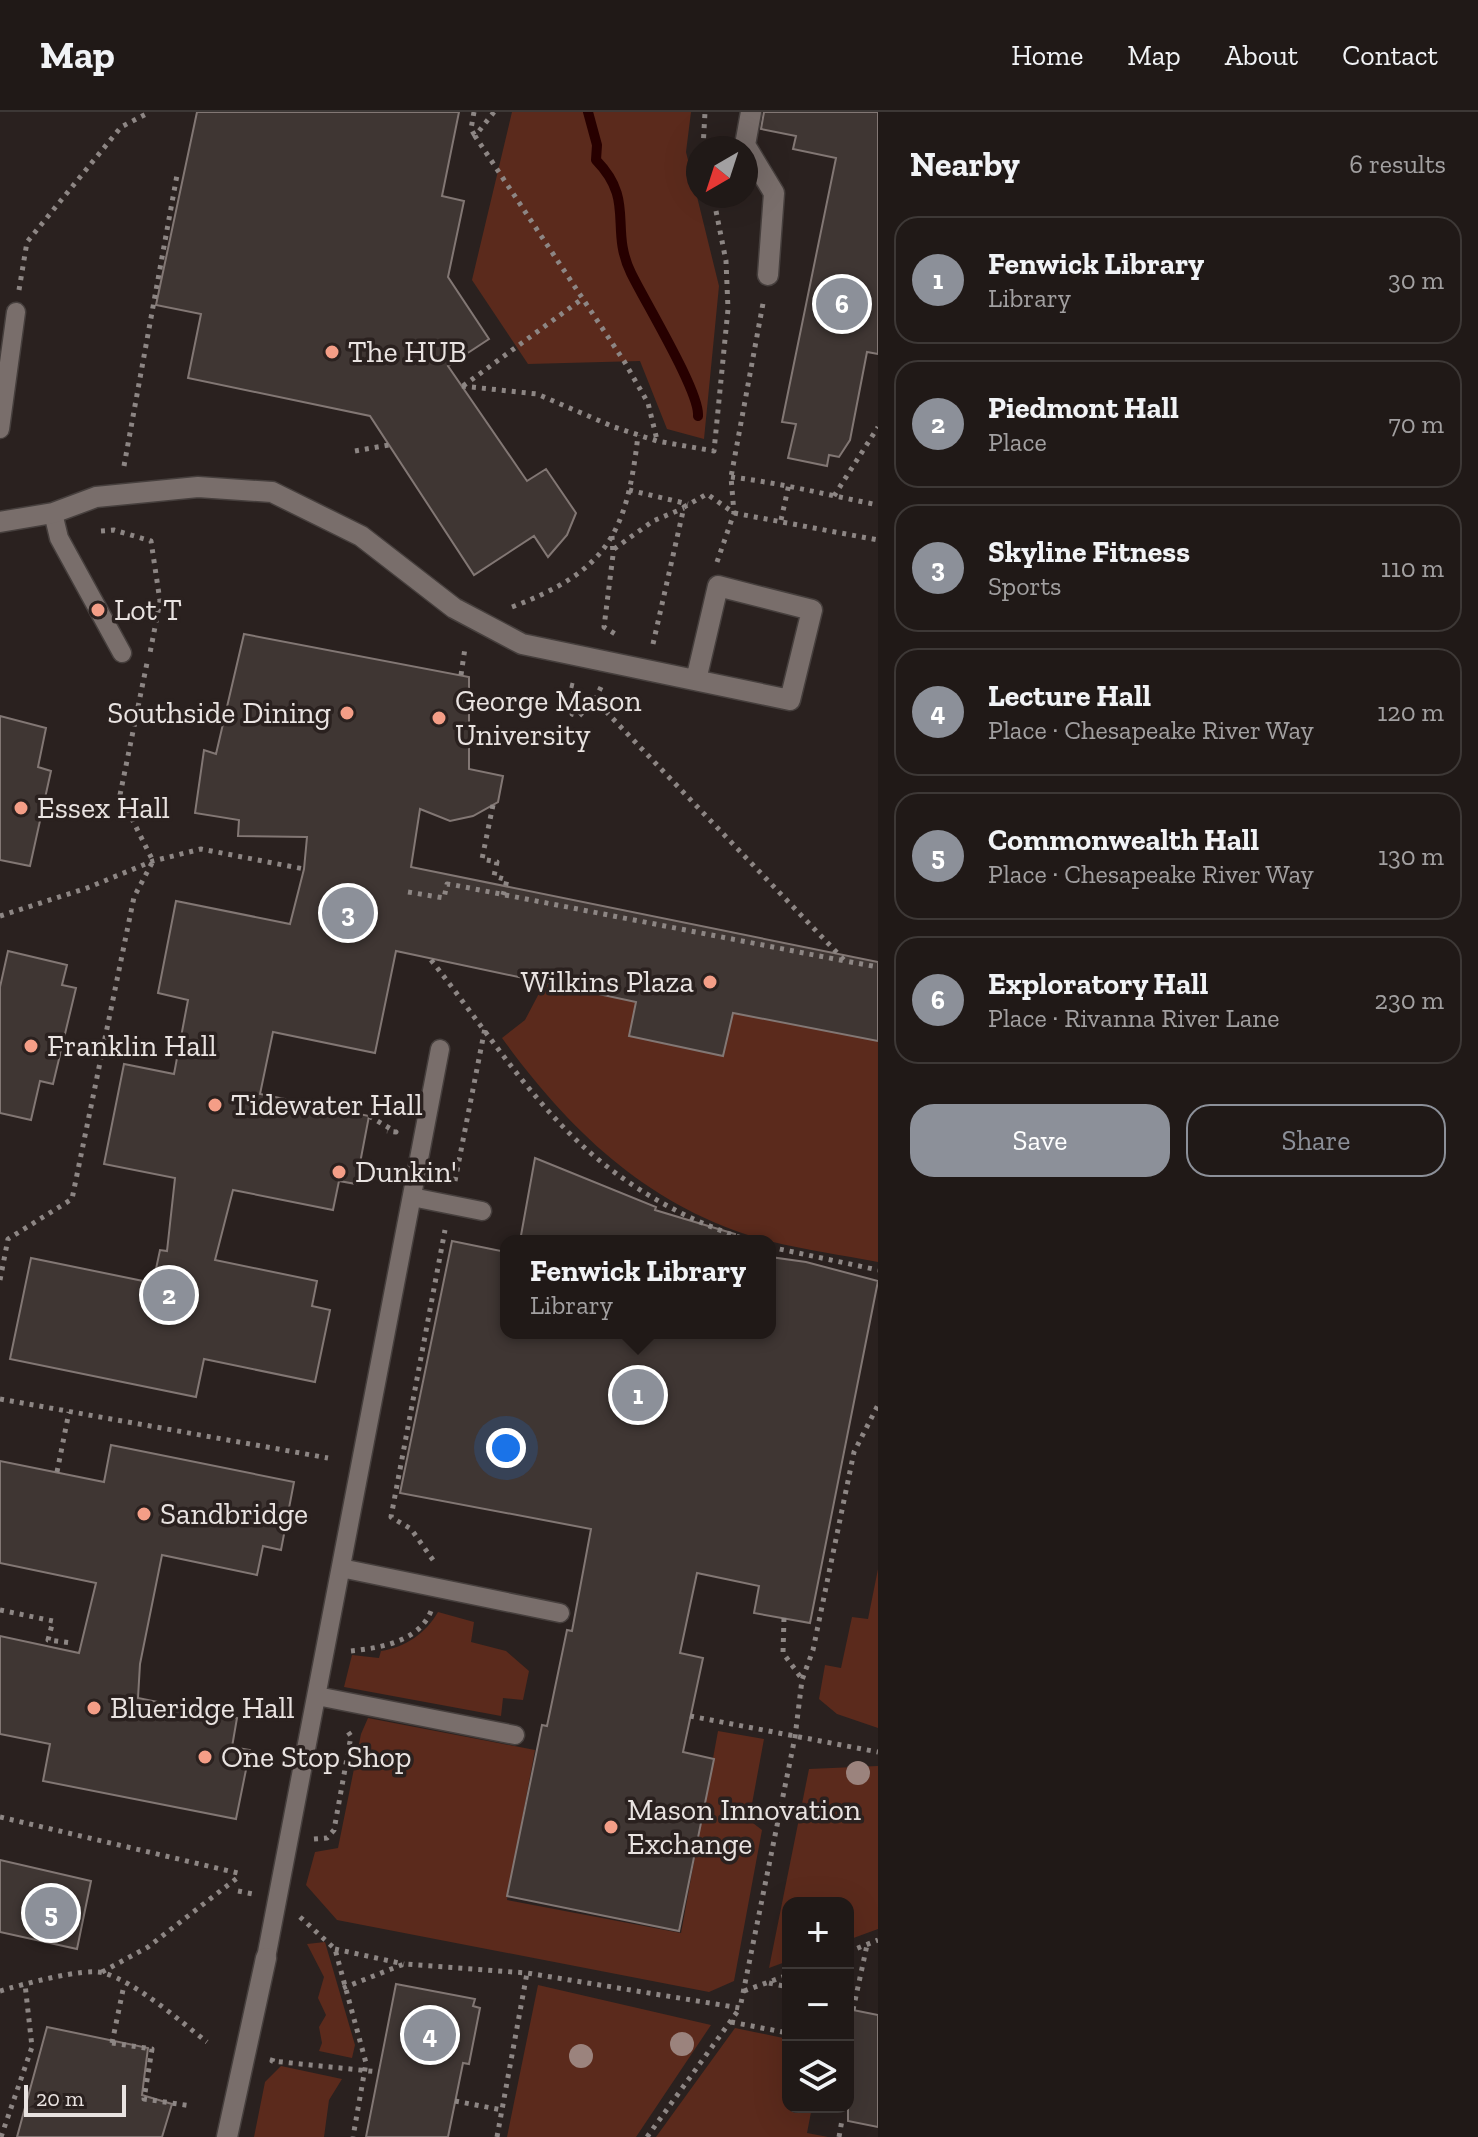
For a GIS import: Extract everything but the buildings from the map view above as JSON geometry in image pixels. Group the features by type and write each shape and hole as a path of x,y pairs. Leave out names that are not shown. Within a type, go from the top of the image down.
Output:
{"street":[{"path":"751,112 745,145 774,193 768,275"},
{"path":"0,522 53,513 96,497 198,487 272,492 361,536 464,615 522,644 790,700 812,610 718,586 696,680"},
{"path":"227,2137 266,1958"}],"lane":[{"path":"0,429 16,312"},
{"path":"53,513 59,538 122,653"},
{"path":"266,1958 440,1049"},
{"path":"412,1197 482,1211"},
{"path":"341,1568 560,1613"},
{"path":"317,1696 515,1735"}],"path":[{"path":"16,312 27,242 121,127 150,112"},
{"path":"474,112 471,129 648,403 657,441"},
{"path":"475,136 494,112"},
{"path":"704,136 705,112"},
{"path":"124,466 177,175"},
{"path":"582,299 462,386 537,394 638,435 714,451 728,296 726,261 715,208"},
{"path":"718,586 715,565 734,513 731,477 768,275"},
{"path":"834,496 878,427"},
{"path":"510,608 558,589 598,556 612,536 629,490 638,435"},
{"path":"355,451 389,445"},
{"path":"731,477 789,484 878,505"},
{"path":"781,520 789,484"},
{"path":"629,490 687,506"},
{"path":"613,550 653,521 707,494 734,513 878,540"},
{"path":"639,641 654,644 687,506"},
{"path":"612,536 604,627 623,639"},
{"path":"461,675 465,648"},
{"path":"560,682 574,686 572,714 579,716 595,700 601,687"},
{"path":"595,700 845,961"},
{"path":"120,795 153,861"},
{"path":"493,805 482,859 497,862 494,876 507,880 503,895"},
{"path":"0,916 87,888 153,861 201,849 304,869"},
{"path":"0,1280 8,1239 72,1199 134,897 153,861"},
{"path":"408,892 444,898 447,884 878,967"},
{"path":"431,960 532,1089 586,1149 643,1191 716,1230 732,1235"},
{"path":"369,1116 396,1132 387,1131"},
{"path":"776,1248 878,1270"},
{"path":"0,1399 328,1458"},
{"path":"647,2137 740,2008 795,1737 802,1680 813,1650 854,1452 878,1405"},
{"path":"57,1472 69,1412"},
{"path":"0,1610 53,1621 48,1640 72,1643"},
{"path":"784,1618 783,1653 802,1680"},
{"path":"690,1716 878,1752"},
{"path":"0,1817 242,1874 148,1947 102,1972 0,1991"},
{"path":"238,1891 295,1904 299,1916 335,1949 404,1964 527,1973 740,2008"},
{"path":"854,1950 878,1940"},
{"path":"854,1990 867,1945"},
{"path":"335,1949 365,2069 353,2137"},
{"path":"343,1988 404,1964"},
{"path":"102,1972 161,2005 207,2042"},
{"path":"497,2137 527,1973"},
{"path":"743,1991 782,1977"},
{"path":"767,1983 782,1986"},
{"path":"1,2137 32,2047 25,1984"},
{"path":"124,1985 114,2042 152,2049 144,2099 192,2106"},
{"path":"731,2022 782,2032"},
{"path":"272,2061 379,2072"},
{"path":"455,2101 502,2110"},
{"path":"839,2137 842,2120"}],"shaded area":[{"path":"512,112 691,112 686,136 686,208 700,208 719,286 704,439 667,429 640,361 528,364 472,280"},
{"path":"545,982 636,1002 630,1036 723,1056 733,1013 878,1041 878,1262 776,1242 776,1235 751,1235 688,1210 651,1188 586,1136 528,1073 502,1038 525,1020"},
{"path":"878,1569 878,1728 837,1714 819,1699 825,1665 841,1668 852,1617 868,1619"},
{"path":"438,1612 474,1622 471,1642 506,1651 529,1671 523,1700 503,1698 501,1716 344,1687 352,1655 379,1658 381,1651 399,1646 421,1633"},
{"path":"368,1718 535,1750 507,1900 681,1933 718,1731 764,1739 749,1820 762,1830 734,1981 709,1992 337,1920 306,1885 315,1852 338,1848 361,1734"},
{"path":"878,1766 878,1929 854,1938 854,1897 783,1897 809,1769"},
{"path":"782,1903 782,1963 769,1968"},
{"path":"325,1942 355,2045 352,2058 319,2051 322,2043 319,2027 326,2015 318,1998 324,1977 307,1944"},
{"path":"538,1985 711,2025 636,2137 507,2137"},
{"path":"735,2028 782,2038 782,2113 811,2113 807,2133 828,2137 656,2137"},
{"path":"281,2066 342,2079 329,2100 324,2137 254,2137 265,2082"}],"waterway":[{"path":"588,112 597,145 596,160 608,175 619,202 625,257 681,368 698,416"}],"place":[{"name":"Exploratory Hall","path":"842,304"},
{"name":"The HUB","path":"332,352"},
{"name":"Lot T","path":"98,610"},
{"name":"Southside Dining","path":"347,713"},
{"name":"George Mason University","path":"439,718"},
{"name":"Essex Hall","path":"21,808"},
{"name":"Skyline Fitness","path":"348,913"},
{"name":"Wilkins Plaza","path":"710,982"},
{"name":"Franklin Hall","path":"31,1046"},
{"name":"Tidewater Hall","path":"215,1105"},
{"name":"Dunkin'","path":"339,1172"},
{"name":"Piedmont Hall","path":"169,1295"},
{"name":"Fenwick Library","path":"638,1395"},
{"name":"Sandbridge","path":"144,1514"},
{"name":"Blueridge Hall","path":"94,1708"},
{"name":"One Stop Shop","path":"205,1757"},
{"name":"Mason Innovation Exchange","path":"611,1827"},
{"name":"Commonwealth Hall","path":"51,1913"},
{"name":"Lecture Hall","path":"430,2035"}]}
